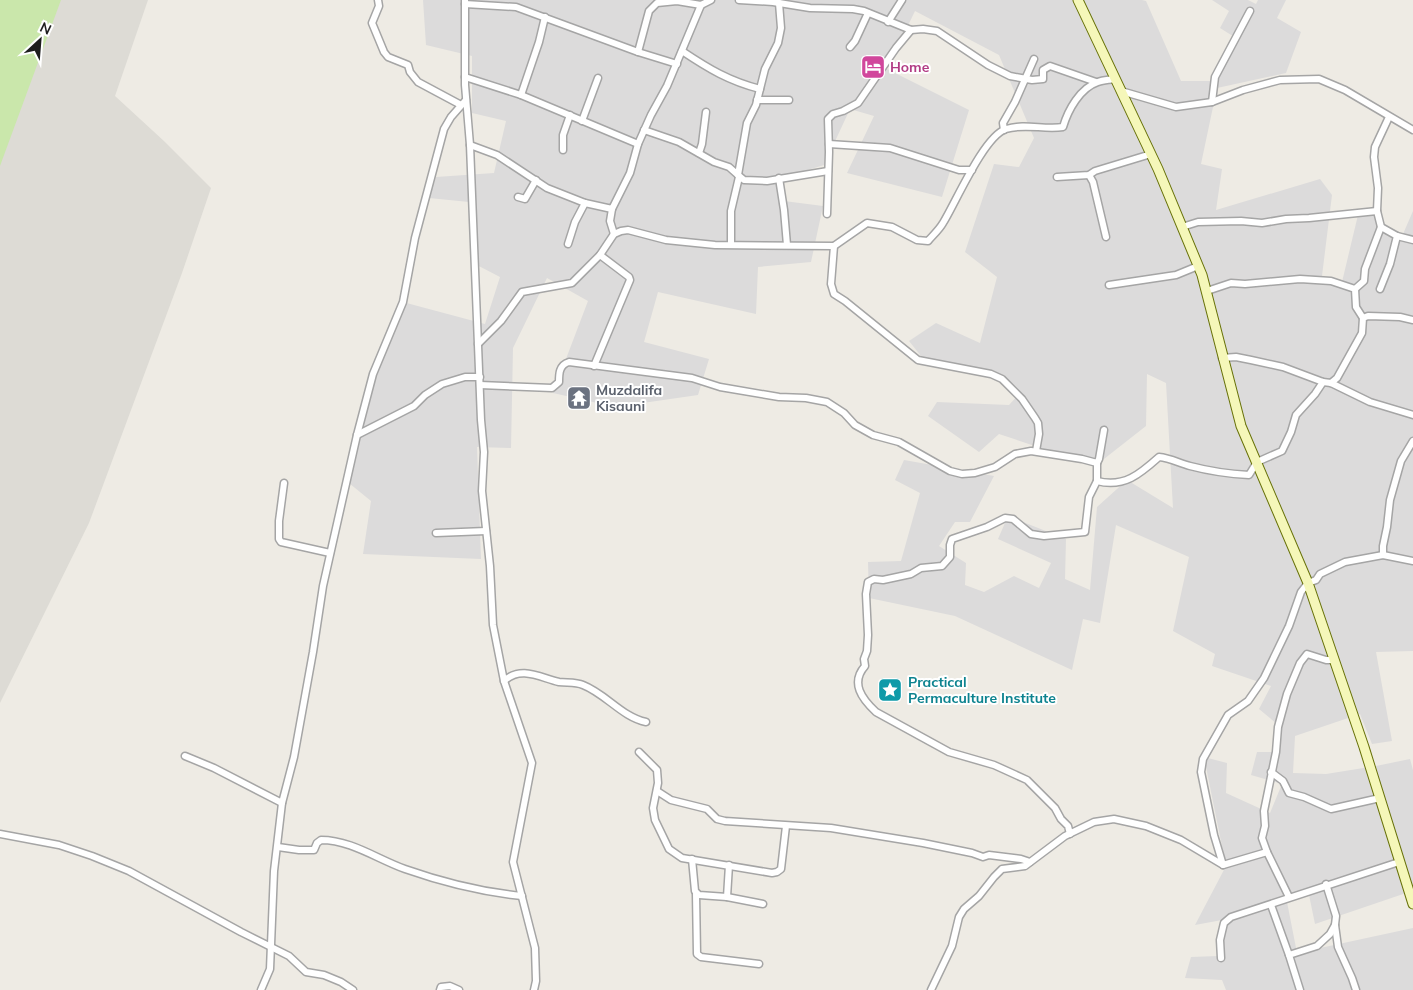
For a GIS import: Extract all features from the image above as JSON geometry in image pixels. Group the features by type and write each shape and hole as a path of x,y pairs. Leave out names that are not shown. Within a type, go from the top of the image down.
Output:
{"main road":[{"path":"1078,0 1151,154 1198,266 1207,291 1222,358 1241,426 1308,584 1380,798 1413,904"}],"street":[{"path":"378,0 379,6 372,23 384,52 388,56 408,65 410,72 418,82 463,102"},
{"path":"638,52 652,6 657,3 677,1 701,5 712,0"},
{"path":"739,0 754,0 810,8 853,9 911,30 937,31 988,66 1010,76 1025,79 1042,79 1043,70 1050,66 1096,82 1114,79"},
{"path":"888,22 902,0"},
{"path":"534,990 536,981 535,948 513,862 532,763 504,681 493,625 482,491 484,452 470,145 463,102 465,2 517,3 545,17 638,52 676,64"},
{"path":"731,244 731,211 747,123 757,100 766,69 778,43 781,28 779,3"},
{"path":"614,234 610,221 612,209 630,172 644,130 682,51 701,5"},
{"path":"1212,102 1215,77 1250,12"},
{"path":"850,47 855,41 868,13"},
{"path":"521,95 539,42 545,17"},
{"path":"828,214 829,144 827,121 829,117 858,102 911,30"},
{"path":"682,51 706,67 733,81 760,89"},
{"path":"1004,130 1003,123 1015,102 1034,59"},
{"path":"465,77 521,95 638,144"},
{"path":"582,121 598,78"},
{"path":"1120,91 1176,107 1212,102 1243,90 1280,80 1319,79 1344,90 1413,130"},
{"path":"478,344 501,321 522,292 572,283 600,255 614,234 621,231 628,230 666,240 715,245 834,246 868,223 892,227 917,240 928,241 942,226 990,141 1004,130 1016,127 1063,128 1066,115 1073,104 1096,82"},
{"path":"757,100 789,100"},
{"path":"261,990 270,969 274,872 282,803 294,757 330,553 372,374 403,302 415,238 442,136 451,116 463,102"},
{"path":"698,153 702,144 706,112"},
{"path":"563,150 563,135 570,115"},
{"path":"1355,289 1364,281 1365,270 1380,228 1377,211 1378,188 1374,157 1375,147 1389,117"},
{"path":"644,130 679,142 714,162 729,168 744,180 755,181 828,171"},
{"path":"829,144 890,148 959,170 972,170"},
{"path":"470,145 497,154 547,188 585,203 612,209"},
{"path":"1057,177 1089,175 1095,171 1151,154"},
{"path":"1089,175 1093,182 1106,237"},
{"path":"779,178 787,246"},
{"path":"518,197 525,199 536,180"},
{"path":"568,244 575,222 585,203"},
{"path":"1182,227 1198,222 1242,221 1262,223 1286,218 1309,218 1377,211"},
{"path":"1380,228 1413,240"},
{"path":"1380,289 1398,236"},
{"path":"834,246 831,284 834,294 918,360 986,372 1002,379 1022,399 1038,423 1039,434 1036,451"},
{"path":"594,366 630,280 629,277 600,255"},
{"path":"1109,285 1176,275 1198,266"},
{"path":"1207,291 1231,283 1245,284 1300,279 1331,281 1355,289"},
{"path":"1331,383 1337,378 1362,332 1363,318 1356,308 1355,289"},
{"path":"1363,318 1368,316 1400,317 1413,320"},
{"path":"1222,358 1236,358 1282,368 1322,382 1331,383 1370,402 1413,415"},
{"path":"480,385 552,388 559,382 561,368 565,363 569,362 692,378 730,388 780,397 806,398 827,402 844,414 855,425 873,435 899,442 950,472 976,474 995,467 1015,454 1036,451 1097,463"},
{"path":"357,435 414,406 424,395 442,384 465,376 480,377"},
{"path":"1097,481 1107,484 1132,479 1159,457 1210,471 1250,475 1258,466 1282,451 1291,432 1296,415 1315,394 1322,382"},
{"path":"1070,834 1068,826 1061,819 1055,808 1027,780 994,765 949,752 881,715 865,700 857,682 858,673 865,666 864,659 867,651 866,594 868,582 874,579 883,580 911,574 920,568 942,566 950,556 952,539 987,527 1006,518 1013,519 1031,534 1044,536 1085,532 1089,497 1097,481 1097,463 1104,430"},
{"path":"1383,555 1382,546 1387,527 1390,500 1401,460 1413,441"},
{"path":"284,483 279,521 279,539 282,542 330,553"},
{"path":"436,533 486,531"},
{"path":"1222,866 1201,772 1203,759 1228,715 1248,701 1264,678 1290,626 1301,592 1308,584 1316,580 1320,574 1345,562 1383,555 1413,561"},
{"path":"1289,897 1262,838 1265,826 1264,811 1276,752 1277,734 1284,702 1300,663 1307,654 1326,660 1333,660"},
{"path":"504,681 509,676 516,674 534,674 559,682 582,684 635,720 646,722"},
{"path":"639,752 657,770 658,783 653,808 655,820 669,849 682,858 772,873 777,872 781,869 786,826"},
{"path":"185,756 214,768 282,803"},
{"path":"1271,772 1283,781 1289,794 1304,797 1325,807 1336,808 1380,798"},
{"path":"657,791 671,800 707,809 717,819 742,823 831,828 972,853 984,857 989,855 1030,862"},
{"path":"931,990 952,946 959,917 964,909 979,896 994,877 1002,869 1017,868 1030,862 1070,834 1094,822 1114,819 1146,826 1180,840 1222,866 1267,852"},
{"path":"0,834 59,845 129,871 289,956 306,972 324,975 341,982 353,990"},
{"path":"278,847 314,850 317,843 321,840 328,840 349,845 405,869 491,892 522,896"},
{"path":"692,859 696,894 697,954 701,957 759,964"},
{"path":"1221,958 1220,940 1224,923 1231,917 1271,905 1326,884 1399,862"},
{"path":"727,897 730,866"},
{"path":"1326,884 1336,916 1335,925 1338,947 1356,990"},
{"path":"696,894 727,897 763,904"},
{"path":"1271,905 1300,990"},
{"path":"1289,955 1317,946 1330,934 1335,925"},
{"path":"440,990 442,987 450,986 459,990"}],"shaded area":[{"path":"0,0 148,0 115,96 211,188 182,273 89,523 0,703"},
{"path":"423,0 1142,0 1146,1 1181,81 1210,81 1236,38 1220,28 1229,11 1212,0 1248,0 1256,4 1258,0 1286,0 1277,18 1301,32 1286,73 1217,88 1201,164 1222,169 1216,210 1320,179 1332,195 1321,284 1342,282 1358,215 1375,212 1383,228 1403,234 1413,211 1413,651 1376,652 1392,741 1372,744 1360,714 1295,736 1293,773 1326,774 1410,759 1413,770 1413,892 1315,924 1309,895 1287,902 1297,953 1413,928 1413,990 1226,990 1222,980 1185,978 1191,957 1218,956 1222,920 1195,925 1226,866 1204,757 1227,763 1226,793 1270,813 1282,784 1251,775 1257,752 1273,752 1277,724 1259,709 1271,686 1212,666 1215,654 1173,631 1189,557 1116,525 1100,623 1083,619 1072,670 955,616 869,598 868,562 901,561 920,493 895,480 904,460 994,476 970,522 955,522 939,546 966,563 965,585 984,592 1014,576 1039,588 1051,563 998,539 1008,516 1066,539 1065,579 1090,590 1097,507 1127,480 1173,508 1166,383 1147,374 1146,426 1095,466 999,434 979,452 928,416 937,402 1009,405 1020,393 990,377 925,361 909,341 936,323 980,343 997,277 965,252 994,164 1019,167 1034,138 999,55 915,11 887,69 969,110 942,197 847,173 874,116 850,109 824,165 778,179 784,201 823,206 811,262 758,267 756,314 658,292 644,342 709,359 698,395 615,407 553,393 588,301 547,278 513,348 511,448 477,447 481,559 363,554 371,501 344,479 399,301 485,324 500,277 473,263 469,202 429,198 436,177 494,173 506,121 472,113 472,56 426,45"}],"green space":[{"path":"0,0 61,0 0,166"}],"place":[{"name":"Home","path":"873,67"},
{"name":"Muzdalifa Kisauni","path":"579,398"},
{"name":"Practical Permaculture Institute","path":"890,690"}]}
